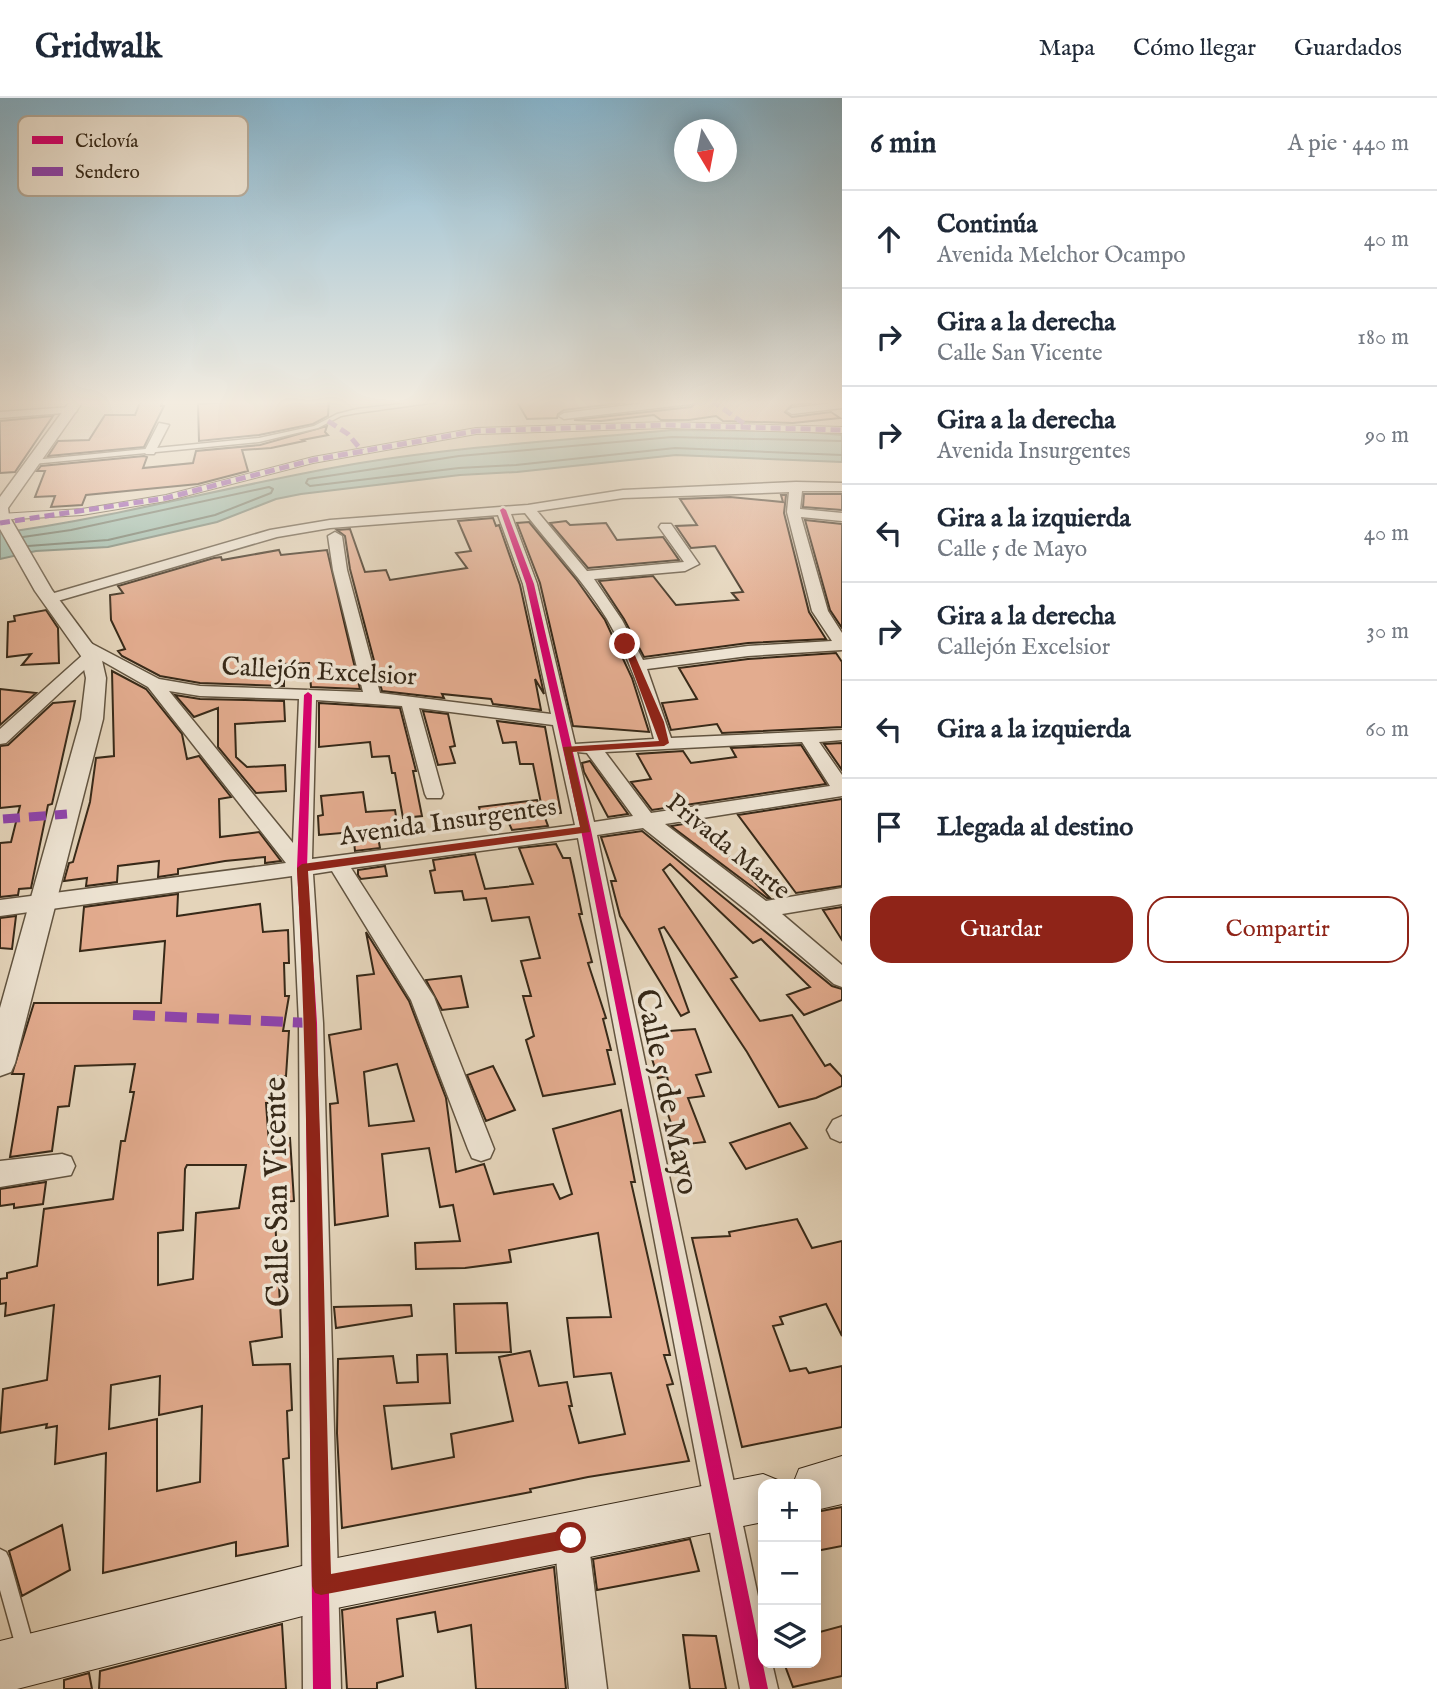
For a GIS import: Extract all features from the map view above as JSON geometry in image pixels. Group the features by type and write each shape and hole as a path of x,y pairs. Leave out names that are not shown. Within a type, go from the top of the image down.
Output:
{"main road":[{"path":"821,1485 842,1480"},
{"path":"20,1668 321,1586 744,1503"}],"street":[{"path":"1,509 25,474"},
{"path":"1,509 82,512 166,498 258,474"},
{"path":"730,491 796,486 842,487"},
{"path":"636,666 748,651 842,645 820,611 792,510 796,486"},
{"path":"46,595 275,533 391,518 528,509 623,494 678,490 730,491 765,495 792,510 842,517"},
{"path":"0,1063 92,719 96,678 87,650 46,595 1,509"},
{"path":"528,509 606,606 636,666 659,722 664,743"},
{"name":"Calle 5 de Mayo","path":"503,510 530,583 562,720 579,748 586,830 744,1503 759,1689"},
{"path":"582,576 685,567 692,564 666,527"},
{"path":"335,536 338,561 373,697"},
{"path":"820,611 842,612"},
{"path":"0,739 87,650"},
{"name":"Callejón Excelsior","path":"87,650 154,683 200,691 373,697 562,720"},
{"path":"154,683 302,868"},
{"name":"Calle San Vicente","path":"307,695 302,868 312,1023 322,1689"},
{"path":"409,702 435,794"},
{"path":"579,748 842,734"},
{"name":"Avenida Insurgentes","path":"0,908 586,830 837,791 841,788 807,737"},
{"name":"Privada Marte","path":"579,748 645,819 762,910 842,978"},
{"path":"338,863 422,997 481,1149"},
{"path":"762,910 842,896"},
{"path":"0,1174 62,1166"},
{"path":"571,1538 588,1689"}],"lane":[{"path":"0,1558 20,1668"}],"water":[{"path":"299,474 474,474 301,494 276,499 217,522 108,547 36,551 0,559 0,533 90,518"}],"building":[{"path":"44,474 236,474 198,484 86,495 82,505 51,507 55,496 35,497"},
{"path":"804,494 842,494 842,510 803,507"},
{"path":"781,495 786,495 784,513 809,612 826,639 748,643 644,657 624,619 599,581 653,576 676,605 738,600 732,593 743,592 715,546 691,548 676,526 697,525 680,499 730,497 783,502"},
{"path":"493,518 496,526 499,525 520,585 544,694 535,679 541,710 493,704 491,699 442,694 444,698 382,691 350,569 345,536 337,530 350,529 365,572 386,570 390,580 467,568 456,553 471,551 458,521"},
{"path":"805,520 842,524 842,628 830,610"},
{"path":"566,521 570,525 606,523 617,540 663,537 679,560 588,568 550,523"},
{"path":"529,522 576,579 605,620 632,678 649,732 573,726 540,583 517,523"},
{"path":"279,550 281,555 327,550 360,689 311,687 309,663 284,664 284,686 200,683 160,676 122,656 118,651 125,649 111,620 110,595 123,593 118,586 214,558 221,557 222,560"},
{"path":"46,610 58,628 59,663 22,665 31,654 7,657 8,622 15,621 14,616"},
{"path":"836,653 842,662 842,727 722,733 717,724 671,730 662,703 697,699 679,668 748,659"},
{"path":"112,671 146,689 182,734 187,759 199,756 231,797 219,799 220,837 259,832 281,861 265,863 265,857 225,861 178,869 178,874 158,877 159,861 118,866 117,882 86,886 87,878 64,881 69,863 73,862 90,802 96,758 114,756"},
{"path":"0,689 36,693 0,725"},
{"path":"175,695 200,699 284,701 285,721 235,724 236,757 247,767 285,765 286,791 256,793 218,747 218,708 194,717"},
{"path":"75,701 52,804 48,805 31,888 19,889 18,895 0,897 0,843 11,842 20,806 0,808 0,746 8,745 53,703"},
{"path":"319,703 400,708 416,771 413,771 422,816 403,818 395,773 392,773 389,756 372,757 370,742 319,747"},
{"path":"423,711 448,714 455,746 450,747 455,763 438,765"},
{"path":"497,721 545,727 561,813 544,815 548,826 512,830 508,821 484,824 479,807 537,800 543,813 533,764 520,764 516,742 503,743"},
{"path":"842,743 842,770 824,744"},
{"path":"801,745 826,784 652,810 631,782 651,779 637,754 683,751 691,763 736,757 731,748"},
{"path":"590,761 628,814 608,817 584,772 582,763"},
{"path":"363,792 366,812 395,810 399,835 378,837 380,848 355,851 353,832 319,835 318,816 323,815 321,796"},
{"path":"842,799 842,886 796,893 738,815"},
{"path":"696,822 770,898 671,826"},
{"path":"642,831 832,986 842,989 842,1000 804,1015 787,995 810,987 761,939 753,943 670,864 663,870 737,977 731,979 760,1021 792,1015 825,1066 830,1064 842,1077 842,1086 816,1098 779,1107 747,1052 664,927 659,929 689,1012 681,1016 620,916 611,881 616,881 601,837"},
{"path":"556,844 563,858 570,858 582,914 579,914 592,962 588,963 606,1018 603,1019 611,1050 607,1050 615,1084 543,1096 526,1040 534,1036 523,996 531,996 521,961 540,958 529,917 492,921 486,898 464,900 462,891 435,893 430,871 435,870 433,860 475,854 485,889 533,884 519,848"},
{"path":"385,866 387,876 361,879 358,875 358,870"},
{"path":"178,894 177,916 260,904 263,932 288,930 289,963 284,963 285,996 289,996 283,1031 289,1031 286,1076 270,1077 269,1103 266,1103 269,1144 290,1138 294,1201 274,1202 282,1337 250,1342 253,1365 290,1364 292,1410 287,1411 289,1458 283,1459 288,1546 236,1556 236,1542 103,1573 106,1453 55,1464 57,1426 46,1428 47,1424 0,1433 3,1389 47,1380 54,1305 5,1316 6,1303 0,1304 0,1279 7,1278 7,1273 37,1266 44,1209 113,1199 121,1141 125,1141 134,1092 130,1092 135,1064 75,1066 69,1106 58,1107 52,1151 10,1157 24,1074 12,1074 34,1003 161,1003 165,941 80,951 84,907","holes":["187,1165 246,1165 239,1208 196,1213 193,1279 158,1285 158,1233 183,1230","160,1376 159,1415 202,1406 200,1482 157,1491 157,1419 109,1429 111,1385"]},
{"path":"842,907 842,940 823,910"},
{"path":"16,916 12,949 0,948 0,918"},
{"path":"366,932 409,1001 446,1098 456,1172 484,1164 494,1194 553,1184 560,1199 572,1194 553,1129 621,1110 635,1182 631,1182 670,1355 664,1355 673,1384 667,1385 689,1461 588,1477 530,1489 531,1492 342,1528 337,1433 338,1359 393,1356 397,1383 418,1382 417,1355 447,1354 450,1403 384,1406 392,1469 454,1457 451,1434 513,1421 499,1357 530,1351 539,1386 567,1382 572,1406 569,1406 579,1443 625,1434 611,1373 574,1377 567,1318 611,1317 598,1233 509,1250 511,1262 465,1268 416,1269 415,1243 460,1241 453,1205 440,1207 429,1148 382,1154 388,1216 335,1225 330,1104 338,1103 329,1035 361,1029 357,976 374,974","holes":["397,1064 414,1121 369,1126 364,1072"]},
{"path":"461,976 468,1007 442,1010 426,980"},
{"path":"695,1029 711,1072 696,1075 704,1096 688,1098 705,1142 679,1145 662,1098 671,1096 667,1076 658,1078 644,1033"},
{"path":"493,1066 515,1110 486,1121 467,1075"},
{"path":"790,1123 807,1148 746,1169 730,1143"},
{"path":"46,1182 43,1204 14,1208 14,1204 0,1206 0,1189"},
{"path":"797,1219 812,1248 842,1241 842,1336 826,1304 780,1317 783,1324 773,1326 790,1371 806,1368 809,1373 842,1366 842,1427 742,1447 692,1238 730,1236 729,1232"},
{"path":"507,1303 511,1352 456,1353 454,1304"},
{"path":"411,1305 412,1316 336,1328 334,1307"},
{"path":"842,1507 842,1546 821,1550 821,1511"},
{"path":"62,1525 70,1570 22,1596 9,1551"},
{"path":"690,1539 699,1571 597,1590 593,1559"},
{"path":"554,1567 566,1689 476,1689 471,1625 438,1632 435,1612 397,1619 403,1676 377,1683 377,1689 347,1689 342,1610"},
{"path":"282,1624 286,1689 99,1689 100,1671"},
{"path":"842,1626 842,1676 793,1687 786,1668 821,1668 821,1632"},
{"path":"683,1635 716,1636 726,1689 690,1689"},
{"path":"89,1673 92,1689 64,1689 64,1680"}],"marked path":[{"path":"0,523 166,498 258,474"},
{"path":"3,819 67,814"},
{"path":"133,1015 311,1023"}],"cycle path":[{"path":"503,510 530,584 586,830 759,1689"},
{"path":"308,695 302,868 311,1023 322,1689"}],"route":[{"path":"571,1538 321,1586 311,1135 312,1023 302,868 586,830 566,749 664,743 659,722 625,644"}]}
